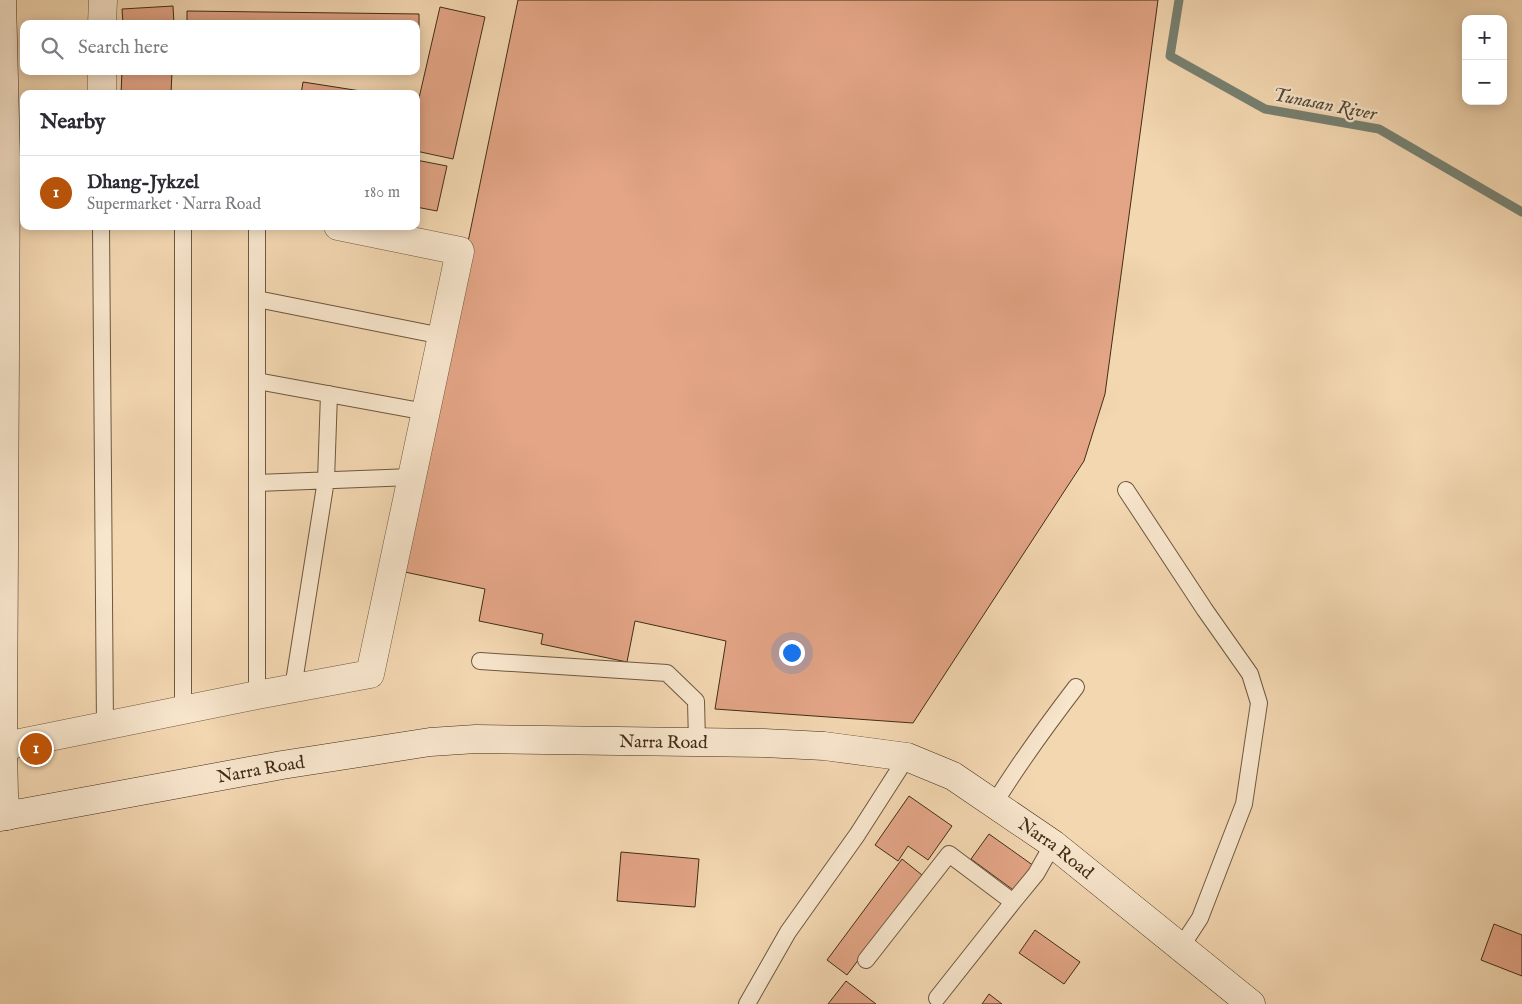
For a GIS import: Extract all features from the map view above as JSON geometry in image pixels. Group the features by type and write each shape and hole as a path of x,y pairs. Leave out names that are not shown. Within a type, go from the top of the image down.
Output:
{"street":[{"path":"2,0 10,159 3,244 1,746 4,795 3,817"},
{"path":"102,20 103,0"},
{"path":"102,75 102,90"},
{"path":"1,746 370,674 460,251 358,230"},
{"name":"Narra Road","path":"3,817 282,764 430,742 476,739 698,742 824,746 907,757 953,776 1053,844 1251,1004"}],"lane":[{"path":"101,230 104,726"},
{"path":"183,230 184,710"},
{"path":"257,230 257,695"},
{"path":"257,299 442,336"},
{"path":"257,381 426,412"},
{"path":"293,688 326,480 329,394"},
{"path":"257,483 412,477"},
{"path":"1126,490 1205,610 1250,674 1259,703 1244,804 1200,918 1181,947"},
{"path":"480,661 667,673 696,700 698,742"},
{"path":"994,804 1012,774 1076,687"},
{"path":"747,1004 788,932 857,835 907,757"},
{"path":"937,998 1036,874 1053,844"},
{"path":"866,960 949,854 1013,902"}],"building":[{"path":"518,0 1158,0 1105,394 1084,461 913,723 715,709 726,641 635,621 627,662 541,644 543,634 479,621 485,589 400,571"},
{"path":"173,6 174,20 123,20 122,9"},
{"path":"440,7 485,17 453,159 420,152 420,94"},
{"path":"187,11 419,14 419,20 187,20"},
{"path":"122,75 172,75 171,90 121,90"},
{"path":"303,82 354,90 302,90"},
{"path":"420,161 447,166 437,211 420,208"},
{"path":"909,796 952,826 928,860 908,846 898,861 875,845"},
{"path":"989,834 1034,866 1016,892 971,859"},
{"path":"621,852 699,859 695,907 617,901"},
{"path":"902,859 922,875 847,975 827,960"},
{"path":"1494,924 1522,935 1522,976 1481,960"},
{"path":"1035,930 1080,962 1064,984 1019,953"},
{"path":"846,981 876,1004 828,1004"},
{"path":"989,994 1002,1004 982,1004"}],"waterway":[{"name":"Tunasan River","path":"1179,0 1170,56 1265,109 1379,129 1522,212"}],"place":[{"name":"Dhang-Jykzel","path":"36,749"}]}
